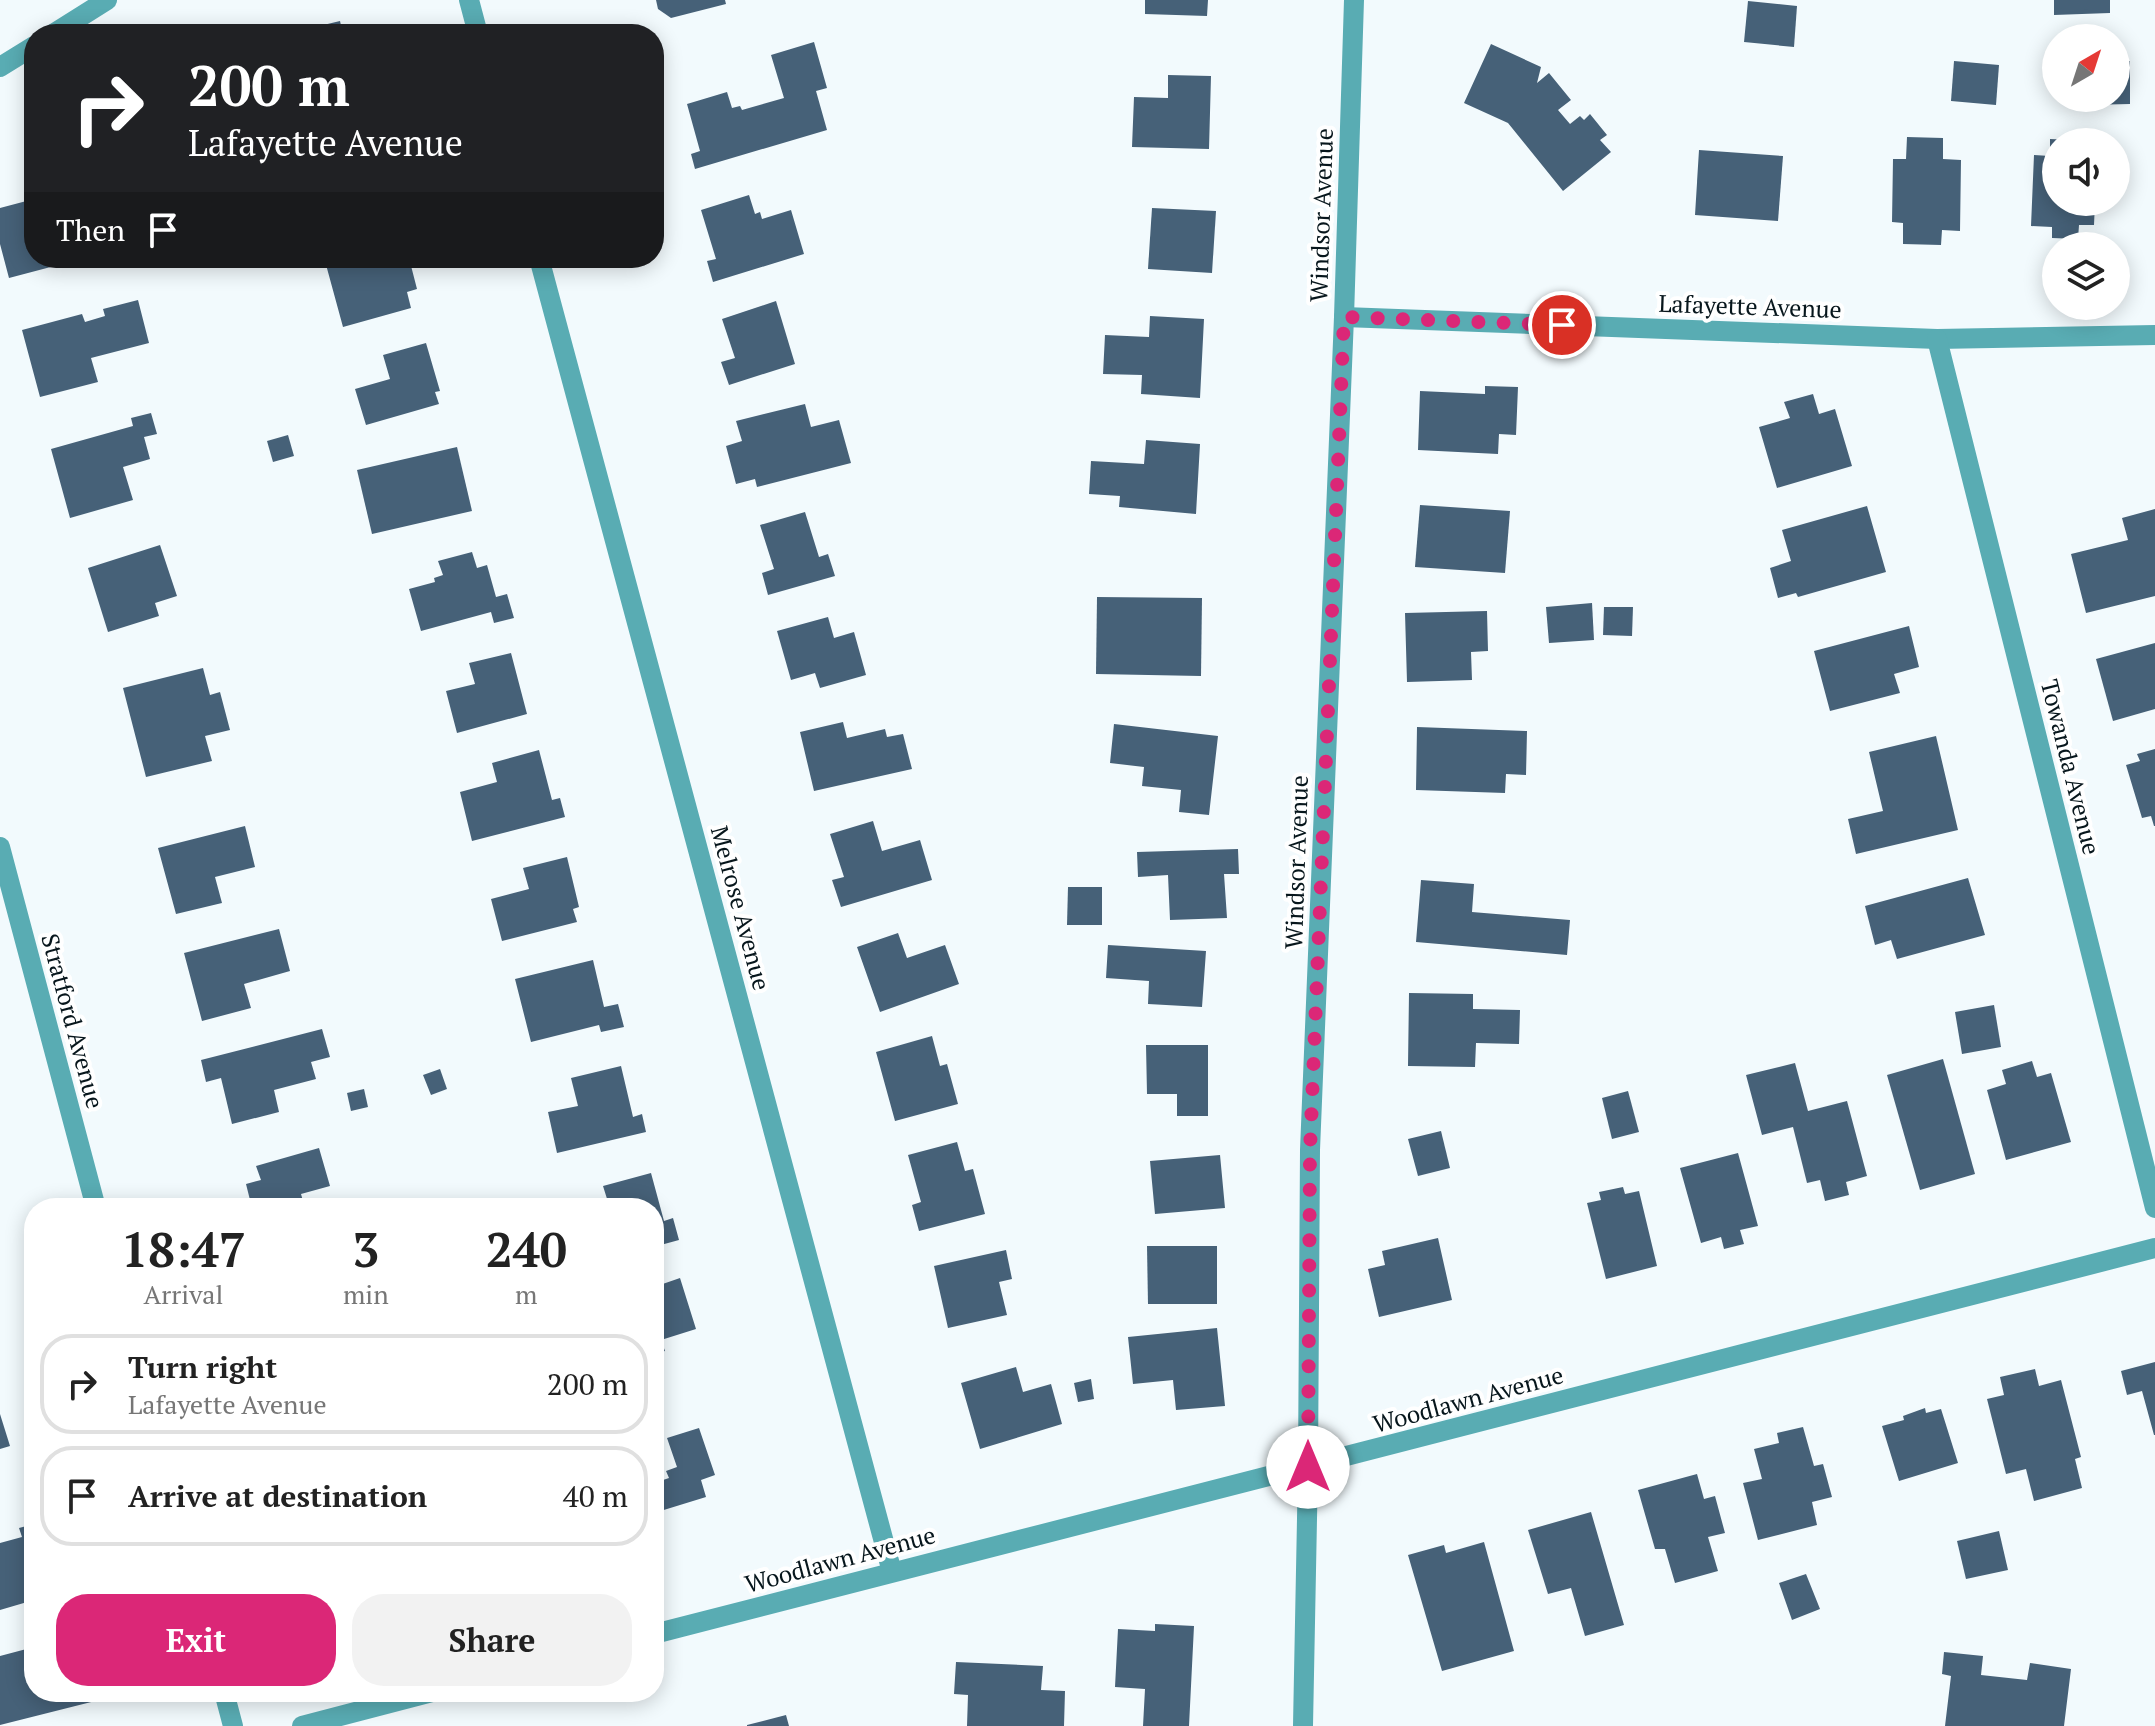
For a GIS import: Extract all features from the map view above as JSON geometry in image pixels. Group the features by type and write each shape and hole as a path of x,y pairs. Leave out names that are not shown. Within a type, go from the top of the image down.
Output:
{"street":[{"path":"69,24 107,0"},
{"path":"469,0 475,24"},
{"name":"Windsor Avenue","path":"1303,1726 1310,1150 1354,0"},
{"path":"0,67 24,52"},
{"name":"Melrose Avenue","path":"542,268 892,1572"},
{"name":"Lafayette Avenue","path":"1344,317 1937,339 2155,335"},
{"name":"Towanda Avenue","path":"1937,339 2155,1208"},
{"name":"Stratford Avenue","path":"0,847 93,1198"},
{"name":"Woodlawn Avenue","path":"664,1631 2155,1248"},
{"path":"227,1702 233,1726"},
{"path":"302,1726 394,1702"}],"building":[{"path":"656,0 725,0 726,4 671,18 658,9"},
{"path":"1145,0 1208,0 1207,16 1145,14"},
{"path":"2054,0 2110,0 2110,13 2054,15"},
{"path":"1748,1 1797,6 1794,47 1744,42"},
{"path":"814,42 827,88 816,91 827,130 695,169 691,154 700,151 687,104 727,92 732,108 740,106 742,110 784,98 771,55"},
{"path":"1491,44 1541,67 1537,83 1549,73 1571,100 1558,110 1570,124 1580,116 1584,120 1590,114 1607,135 1600,140 1611,152 1563,191 1508,123 1464,103"},
{"path":"1954,61 1999,65 1996,105 1951,101"},
{"path":"1168,75 1211,76 1209,149 1132,147 1134,97 1168,98"},
{"path":"1907,137 1943,138 1943,159 1961,160 1960,231 1942,230 1941,245 1903,244 1903,223 1892,222 1893,159 1906,159"},
{"path":"1699,150 1783,156 1778,221 1695,215"},
{"path":"2034,155 2042,156 2042,216 2094,216 2094,225 2079,225 2078,232 2052,232 2052,227 2031,226"},
{"path":"749,195 755,214 760,212 762,219 791,210 804,254 713,282 707,261 716,259 701,210"},
{"path":"24,202 24,268 47,268 9,278 0,244 0,208"},
{"path":"1152,208 1216,211 1212,273 1148,269"},
{"path":"327,268 412,268 417,289 407,292 411,308 343,327"},
{"path":"138,300 149,343 91,358 98,382 40,397 22,330 82,314 85,322 105,316 103,309"},
{"path":"776,301 795,364 729,385 721,362 735,358 722,319"},
{"path":"1150,316 1204,319 1200,398 1141,394 1142,375 1103,374 1105,335 1149,337"},
{"path":"426,343 440,391 435,392 439,404 366,425 355,389 390,379 383,355"},
{"path":"1485,386 1518,387 1516,435 1499,434 1498,454 1418,450 1420,391 1485,394"},
{"path":"1813,394 1819,414 1835,409 1852,466 1777,488 1759,427 1790,418 1784,402"},
{"path":"805,404 811,427 839,420 851,463 757,487 755,479 736,484 726,446 742,441 736,421"},
{"path":"151,413 157,434 144,437 150,459 123,467 133,500 70,518 51,449 133,426 131,418"},
{"path":"288,435 294,456 273,462 267,441"},
{"path":"1146,440 1200,444 1196,514 1119,507 1120,496 1089,494 1091,461 1144,464"},
{"path":"457,447 472,511 372,534 357,470"},
{"path":"1420,505 1510,511 1505,573 1415,567"},
{"path":"1867,506 1886,572 1798,597 1796,593 1778,598 1770,568 1791,561 1782,530"},
{"path":"2155,509 2155,596 2086,613 2071,554 2128,540 2122,518"},
{"path":"805,512 819,557 828,554 835,576 768,595 762,573 774,569 760,525"},
{"path":"160,545 177,596 155,603 159,616 108,632 88,568"},
{"path":"472,552 477,568 487,565 496,597 507,594 514,618 494,623 491,612 421,631 409,589 435,582 434,578 443,575 438,561"},
{"path":"1097,597 1202,598 1201,676 1096,674"},
{"path":"1592,603 1594,640 1549,643 1546,607"},
{"path":"1604,607 1633,607 1632,636 1603,635"},
{"path":"1487,611 1488,651 1471,652 1472,680 1407,682 1405,613"},
{"path":"828,617 834,638 854,632 866,675 820,688 815,673 791,680 777,631"},
{"path":"1909,626 1919,667 1894,674 1900,693 1830,711 1814,651"},
{"path":"2155,643 2155,709 2113,721 2096,659"},
{"path":"511,653 527,714 457,733 446,691 475,684 469,663"},
{"path":"203,668 210,695 220,692 230,730 205,736 212,761 146,777 123,688"},
{"path":"843,722 847,738 885,729 887,737 903,734 912,769 814,791 800,732"},
{"path":"1114,724 1218,736 1209,815 1179,812 1181,790 1142,786 1144,767 1110,763"},
{"path":"1417,727 1527,731 1526,775 1506,774 1505,793 1416,790"},
{"path":"1936,736 1958,830 1856,854 1848,819 1883,811 1869,752"},
{"path":"2155,749 2154,826 2151,816 2142,818 2126,765 2140,761 2137,754"},
{"path":"539,750 552,800 560,798 565,817 472,841 460,792 497,782 492,763"},
{"path":"873,821 882,851 920,840 932,880 841,907 832,880 844,877 830,834"},
{"path":"245,826 255,867 215,877 222,903 176,914 158,848"},
{"path":"1238,849 1239,874 1224,874 1227,918 1170,920 1168,875 1138,877 1137,852"},
{"path":"567,857 579,907 573,909 577,922 502,941 491,899 529,889 523,868"},
{"path":"1968,878 1985,935 1897,959 1891,940 1875,945 1865,906"},
{"path":"1421,880 1474,884 1472,912 1570,920 1567,955 1416,942"},
{"path":"1068,887 1102,887 1102,925 1067,925"},
{"path":"279,929 290,971 244,984 251,1008 202,1021 184,953"},
{"path":"898,933 907,958 945,945 959,984 880,1012 857,947"},
{"path":"1108,945 1206,951 1202,1007 1148,1004 1149,981 1106,978"},
{"path":"593,960 604,1007 618,1004 624,1027 601,1032 599,1025 531,1042 515,979"},
{"path":"1409,993 1473,994 1473,1009 1520,1010 1519,1044 1476,1043 1475,1067 1408,1066"},
{"path":"1994,1005 2001,1047 1962,1054 1955,1012"},
{"path":"322,1029 330,1057 311,1062 316,1079 274,1090 279,1112 232,1124 221,1078 206,1082 201,1060"},
{"path":"932,1036 940,1066 947,1064 958,1104 895,1121 876,1052"},
{"path":"1146,1045 1208,1045 1208,1116 1177,1116 1177,1094 1147,1094"},
{"path":"1943,1059 1975,1174 1920,1190 1887,1075"},
{"path":"2032,1061 2037,1077 2051,1073 2071,1142 2006,1160 1987,1090 2006,1084 2002,1070"},
{"path":"1795,1063 1808,1111 1847,1101 1867,1176 1846,1182 1849,1195 1825,1201 1820,1180 1807,1183 1793,1127 1762,1135 1746,1075"},
{"path":"621,1066 633,1117 642,1114 646,1132 557,1153 548,1112 578,1106 571,1078"},
{"path":"440,1069 447,1089 431,1095 423,1075"},
{"path":"364,1089 368,1107 351,1111 347,1093"},
{"path":"1628,1091 1639,1132 1612,1139 1602,1098"},
{"path":"1441,1131 1450,1168 1418,1176 1408,1139"},
{"path":"957,1142 965,1171 973,1169 985,1214 919,1231 912,1205 921,1202 908,1155"},
{"path":"319,1148 330,1186 301,1194 302,1198 250,1198 246,1184 261,1180 256,1166"},
{"path":"1738,1153 1758,1226 1740,1230 1744,1244 1724,1249 1721,1237 1701,1243 1680,1168"},
{"path":"1220,1155 1225,1208 1155,1214 1150,1161"},
{"path":"651,1173 658,1198 607,1198 603,1186"},
{"path":"1623,1187 1625,1194 1639,1191 1657,1266 1606,1279 1587,1203 1601,1200 1599,1192"},
{"path":"673,1218 679,1240 664,1244 664,1221"},
{"path":"1438,1238 1452,1300 1379,1317 1368,1269 1385,1265 1382,1251"},
{"path":"1147,1246 1217,1246 1217,1304 1148,1304"},
{"path":"1006,1250 1012,1279 999,1282 1007,1315 948,1328 934,1266"},
{"path":"680,1278 696,1329 664,1339 664,1284"},
{"path":"1217,1328 1225,1406 1176,1410 1173,1380 1133,1384 1128,1337"},
{"path":"2155,1362 2154,1435 2142,1391 2127,1395 2121,1371"},
{"path":"1016,1367 1023,1392 1051,1384 1062,1424 980,1449 961,1383"},
{"path":"2035,1369 2039,1386 2061,1380 2081,1457 2075,1459 2082,1488 2034,1501 2026,1469 2006,1474 1987,1399 2004,1395 2000,1377"},
{"path":"1091,1379 1094,1399 1078,1402 1074,1383"},
{"path":"1925,1408 1926,1413 1941,1409 1958,1463 1899,1481 1882,1426 1904,1420 1903,1416"},
{"path":"0,1414 10,1446 0,1449"},
{"path":"1803,1427 1814,1466 1823,1464 1832,1497 1812,1502 1817,1525 1758,1540 1743,1483 1762,1479 1754,1449 1779,1443 1777,1433"},
{"path":"699,1428 715,1475 701,1480 706,1497 664,1510 664,1480 669,1478 666,1471 677,1467 667,1438"},
{"path":"1697,1474 1704,1499 1715,1496 1725,1533 1708,1537 1718,1571 1675,1583 1665,1549 1655,1549 1638,1490"},
{"path":"1591,1512 1624,1625 1585,1636 1571,1588 1548,1594 1528,1530"},
{"path":"24,1527 24,1603 0,1610 0,1543 22,1537 19,1528"},
{"path":"1999,1531 2008,1570 1966,1579 1957,1541"},
{"path":"1484,1542 1514,1651 1442,1671 1408,1555 1444,1545 1446,1553"},
{"path":"1806,1574 1820,1609 1792,1620 1779,1583"},
{"path":"1155,1624 1194,1626 1189,1726 1143,1726 1145,1689 1115,1687 1118,1629 1155,1631"},
{"path":"24,1650 24,1702 91,1702 0,1725 0,1656"},
{"path":"1944,1652 1983,1656 1981,1675 2027,1680 2030,1663 2071,1669 2064,1726 1945,1726 1951,1676 1942,1674"},
{"path":"956,1662 1043,1666 1041,1690 1065,1691 1064,1726 967,1726 968,1695 954,1694"},
{"path":"786,1715 789,1726 747,1726 747,1725"}],"route":[{"path":"1308,1467 1310,1150 1344,317 1562,325"}]}
